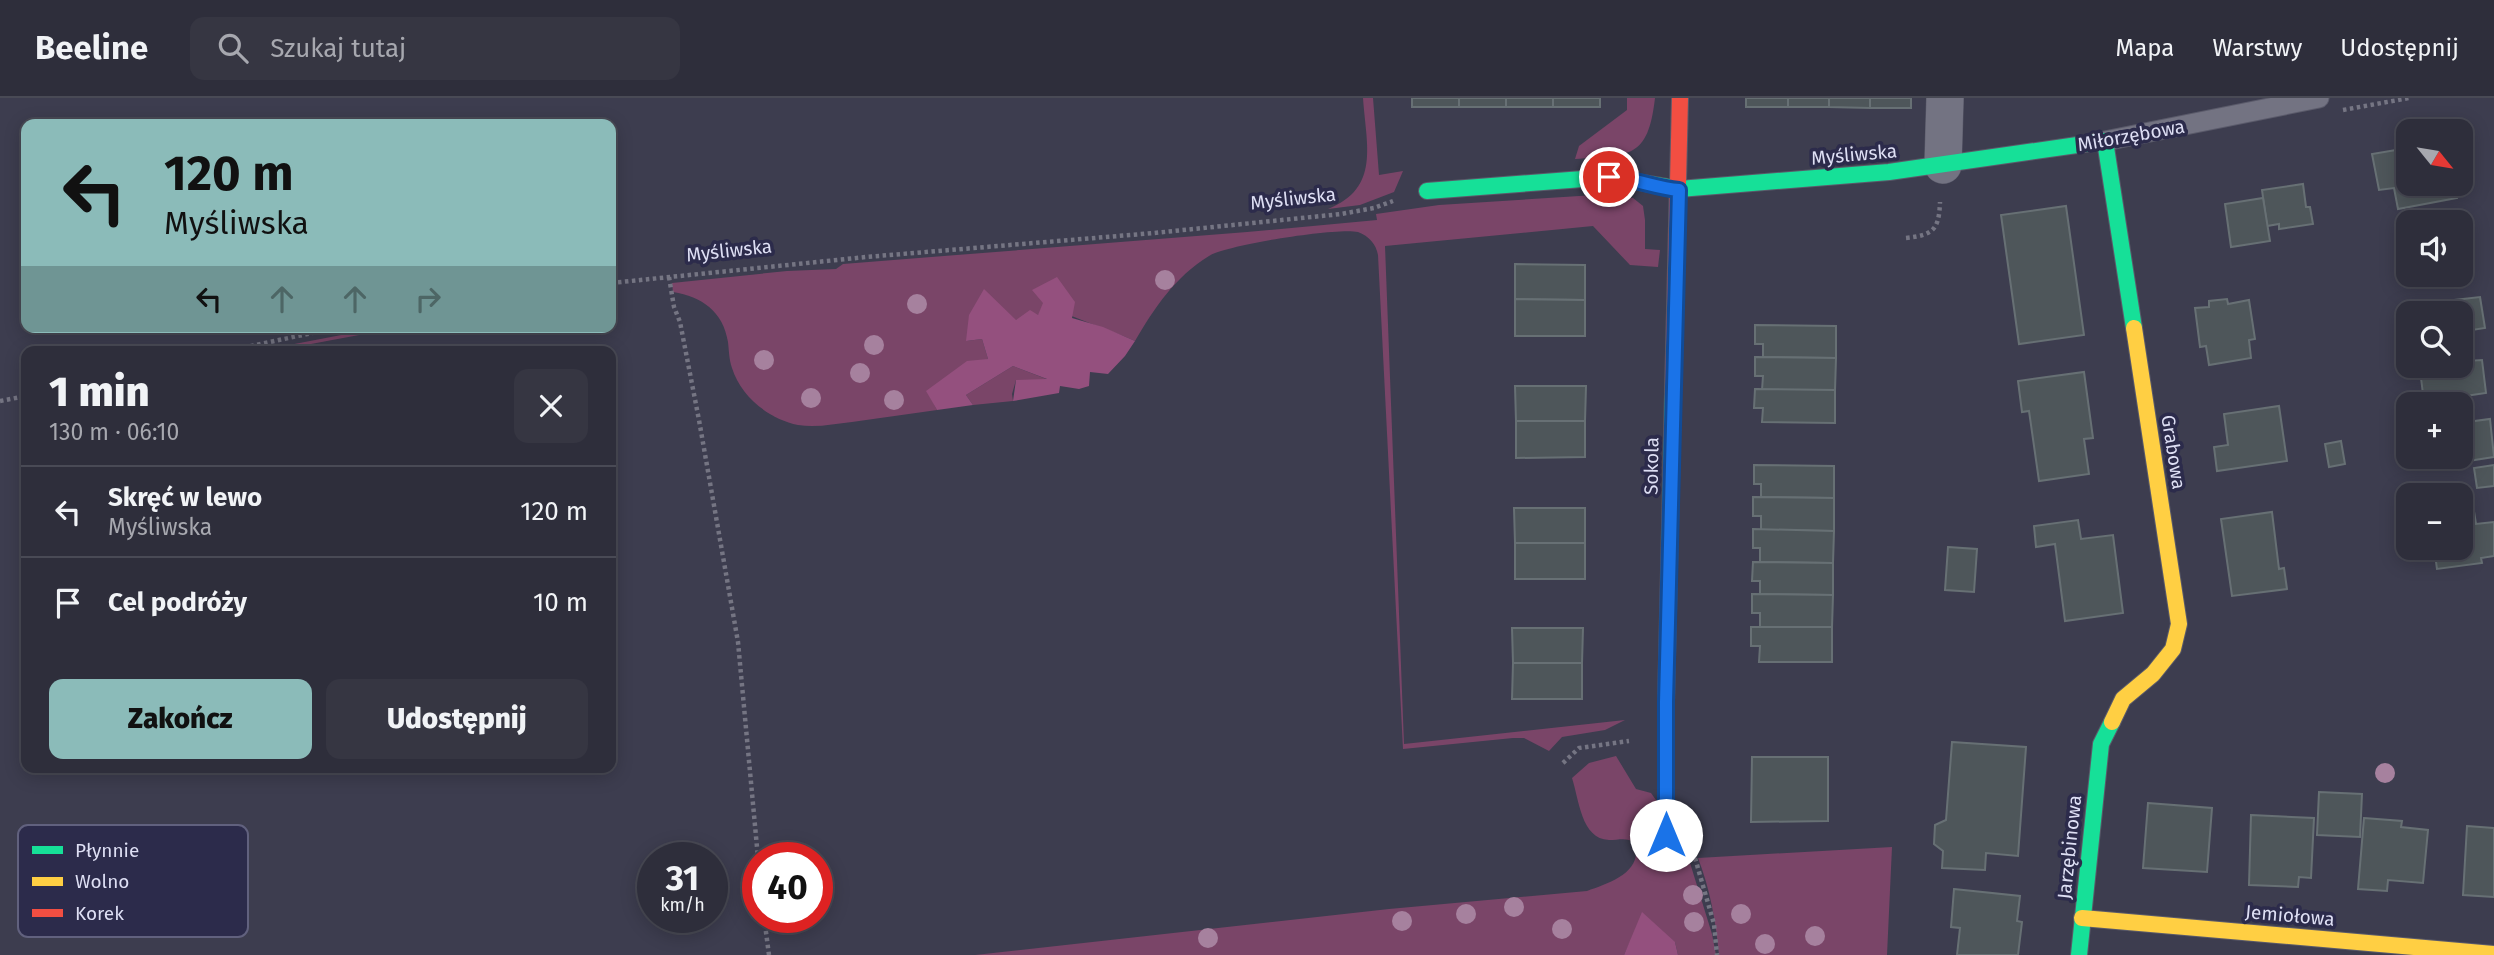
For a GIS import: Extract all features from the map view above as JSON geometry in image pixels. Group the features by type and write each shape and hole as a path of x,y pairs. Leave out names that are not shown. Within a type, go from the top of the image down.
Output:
{"street":[{"name":"Sokola","path":"1666,835 1680,98"},
{"path":"1942,165 1945,98"},
{"name":"Miłorzębowa","path":"1942,165 2105,141"},
{"name":"Grabowa","path":"2101,744 2123,699 2153,674 2173,649 2179,624 2105,141"},
{"name":"Myśliwska","path":"1427,191 1609,177 1628,178 1662,189 1679,190 1889,173 1942,165"},
{"name":"Jarzębinowa","path":"2079,955 2101,744"},
{"name":"Jemiołowa","path":"2082,918 2494,954"}],"lane":[{"name":"Miłorzębowa","path":"2105,141 2319,98"}],"path":[{"path":"1906,238 1928,234 1938,222 1942,165"},
{"name":"Myśliwska","path":"616,283 1341,214 1374,208 1415,192 1427,191"},
{"path":"669,277 699,420 738,642 757,842"},
{"path":"251,346 312,333"},
{"path":"0,401 21,397"},
{"path":"1563,763 1572,752 1582,747 1666,735"},
{"path":"1693,850 1714,924 1717,955"},
{"path":"766,933 769,955"}],"shaded area":[{"path":"1363,98 1373,98 1379,175 1403,171 1394,192 1360,205 1328,209 1345,200 1363,177 1367,148"},
{"path":"1627,98 1655,98 1652,118 1641,143 1622,154 1575,159 1579,146 1627,110"},
{"path":"1611,194 1633,198 1643,206 1645,249 1660,250 1658,267 1630,265 1593,226 1385,246 1404,744 1625,720 1605,730 1562,737 1549,751 1524,738 1403,749 1378,255 1374,244 1362,234 1347,231 1282,238 1209,256 1176,283 1150,316 1135,341 1044,303 1038,316 1016,320 966,341 982,339 988,359 927,391 937,410 818,426 798,425 777,418 749,397 736,379 725,331 716,314 702,302 673,292 672,283 787,271 836,269 843,264 1377,220 1376,214 1439,205"},
{"path":"1057,277 1075,302 1072,318 1103,327 1135,341 1125,356 1108,374 1090,372 1089,386 1079,389 1060,386 1059,393 1013,401 1016,380 1047,379 1013,366 966,395 973,405 937,410 926,391 967,361 988,359 982,339 966,341 969,315 984,289 1016,320 1030,310 1038,315 1043,303 1032,290"},
{"path":"352,333 370,333 300,346 284,346"},
{"path":"1013,366 1049,380 1016,380 1013,401 973,405 966,395"},
{"path":"1616,756 1636,789 1651,793 1682,837 1716,955 1678,955 1675,942 1630,942 1624,955 975,955 1389,909 1587,891 1622,875 1634,862 1636,853 1635,843 1632,841 1609,840 1592,833 1583,816 1572,778 1589,763"},
{"path":"1892,847 1887,955 1719,955 1712,906 1698,858"},
{"path":"1642,912 1675,942 1678,955 1624,955"}],"building":[{"path":"1412,98 1459,98 1459,107 1412,107"},
{"path":"1459,98 1506,98 1506,107 1459,107"},
{"path":"1506,98 1553,98 1553,107 1506,107"},
{"path":"1553,98 1600,98 1600,107 1553,107"},
{"path":"1746,98 1788,98 1788,107 1746,107"},
{"path":"1788,98 1829,98 1829,107 1788,107"},
{"path":"1829,98 1870,98 1870,108 1829,107"},
{"path":"1870,98 1911,98 1911,108 1870,108"},
{"path":"2396,150 2396,196 2457,198 2398,209 2394,188 2379,190 2372,154"},
{"path":"2303,184 2306,207 2310,207 2313,224 2279,229 2279,224 2267,226 2262,190"},
{"path":"2263,198 2270,241 2231,247 2225,204"},
{"path":"2066,206 2084,335 2019,344 2001,215"},
{"path":"1515,264 1585,265 1585,300 1515,299"},
{"path":"2480,297 2485,328 2473,330 2473,301 2445,301"},
{"path":"1515,299 1585,300 1585,336 1515,336"},
{"path":"2227,299 2228,304 2249,300 2255,339 2249,340 2251,358 2209,365 2206,346 2200,347 2195,308 2209,307 2209,301"},
{"path":"1755,325 1836,326 1836,358 1763,357 1763,344 1755,344"},
{"path":"1755,357 1836,358 1835,390 1762,390 1763,376 1755,376"},
{"path":"2482,360 2486,393 2423,392 2421,378 2473,378 2473,361"},
{"path":"2084,372 2093,438 2084,439 2089,474 2039,481 2029,411 2022,412 2018,381"},
{"path":"1515,386 1586,386 1585,421 1516,421"},
{"path":"1755,389 1835,390 1835,423 1762,422 1763,408 1754,408"},
{"path":"2279,406 2287,461 2217,471 2214,447 2228,445 2224,414"},
{"path":"2490,419 2494,457 2473,460 2473,421"},
{"path":"1516,421 1585,421 1585,457 1516,458"},
{"path":"2341,441 2345,464 2329,467 2325,444"},
{"path":"1754,465 1834,466 1834,498 1761,497 1761,484 1754,484"},
{"path":"2494,465 2494,486 2477,488 2474,468"},
{"path":"1753,497 1834,498 1834,531 1761,530 1761,516 1753,516"},
{"path":"2473,505 2476,524 2494,522 2494,556 2481,558 2482,563 2437,569 2436,560 2473,560"},
{"path":"1514,508 1585,508 1585,543 1515,543"},
{"path":"2272,512 2279,569 2284,568 2287,589 2232,596 2221,519"},
{"path":"2078,520 2081,539 2113,535 2123,613 2065,621 2055,544 2036,547 2034,526"},
{"path":"1753,529 1834,531 1833,563 1760,562 1760,548 1753,548"},
{"path":"1515,543 1585,543 1585,579 1515,579"},
{"path":"1948,547 1977,549 1974,592 1945,590"},
{"path":"1753,562 1833,563 1833,595 1760,594 1760,581 1752,581"},
{"path":"1752,594 1833,595 1832,627 1760,627 1760,613 1752,613"},
{"path":"1751,627 1832,627 1832,662 1759,662 1760,646 1751,646"},
{"path":"1512,628 1583,628 1582,663 1513,663"},
{"path":"1513,663 1582,663 1582,699 1512,699"},
{"path":"1952,742 2026,747 2018,856 1986,853 1985,870 1942,868 1943,851 1934,844 1935,825 1946,820"},
{"path":"1752,757 1828,757 1828,821 1751,822"},
{"path":"2319,792 2362,794 2360,837 2317,835"},
{"path":"2148,803 2212,808 2207,872 2143,868"},
{"path":"2251,815 2314,818 2311,878 2299,877 2298,887 2249,885"},
{"path":"2364,818 2402,821 2401,827 2428,830 2423,883 2388,880 2387,891 2358,889"},
{"path":"2467,826 2494,828 2494,897 2463,895"},
{"path":"1954,889 2020,896 2017,921 2022,922 2018,955 1957,955 1960,928 1951,927"}],"traffic: fast":[{"path":"1427,191 1609,177 1679,189 1889,172 2105,141 2134,328"},
{"path":"1666,835 1666,702 1673,393"},
{"path":"2079,955 2101,744 2112,722"}],"traffic: slow":[{"path":"2112,722 2123,699 2153,674 2173,649 2179,624 2134,328"},
{"path":"2082,918 2494,954"}],"traffic: jam":[{"path":"1673,393 1680,98"}],"route":[{"path":"1609,177 1628,178 1662,189 1679,190 1666,702 1666,835"}]}
